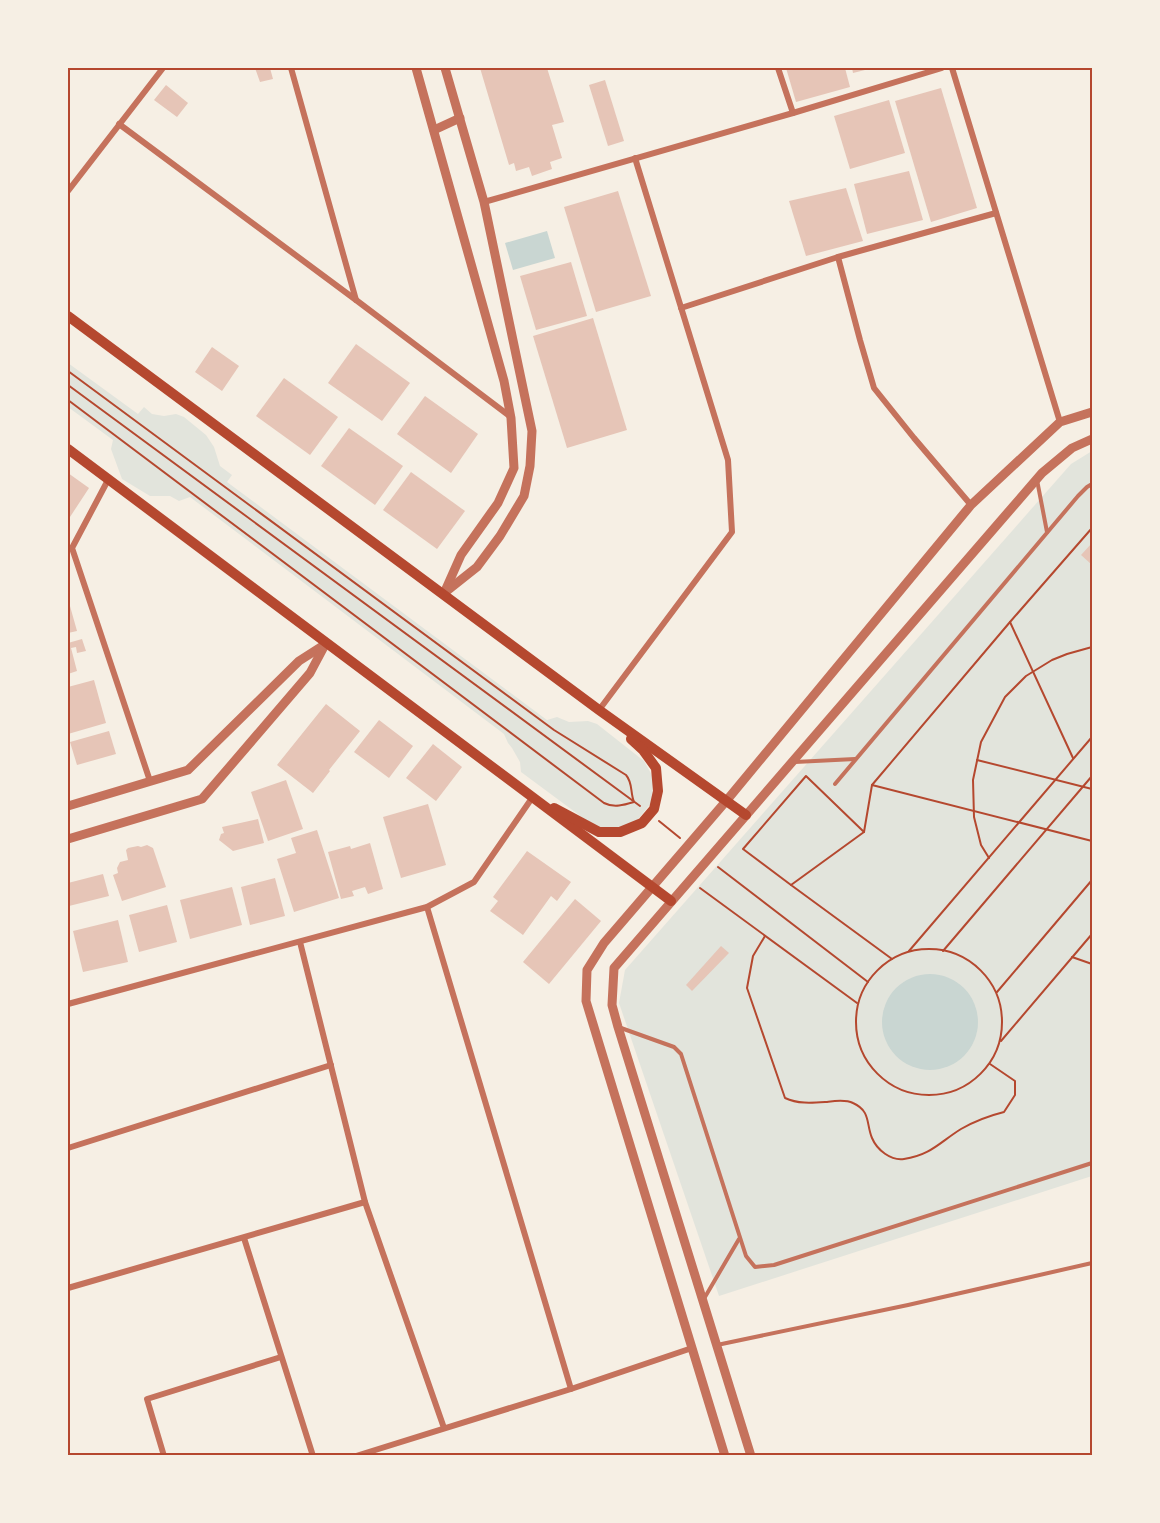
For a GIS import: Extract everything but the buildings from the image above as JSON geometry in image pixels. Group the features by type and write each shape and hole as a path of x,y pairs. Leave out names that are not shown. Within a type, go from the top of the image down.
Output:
{"main road":[{"path":"68,316 599,710 746,815"},
{"path":"68,449 671,901"},
{"path":"532,798 599,832 620,832 642,823 654,809 658,791 656,768 643,750 599,710"}],"street":[{"path":"68,191 163,68"},
{"path":"291,68 356,300"},
{"path":"416,68 504,381 511,418 514,468 498,503 461,555 443,594"},
{"path":"443,594 477,567 500,536 524,496 530,466 532,431 484,202 445,68"},
{"path":"778,68 793,113"},
{"path":"484,202 942,68"},
{"path":"952,68 1060,422"},
{"path":"434,130 460,118"},
{"path":"120,124 511,418"},
{"path":"599,710 732,532 728,460 635,158"},
{"path":"681,308 838,257 996,213"},
{"path":"838,257 874,388 971,505"},
{"path":"725,1455 586,1001 587,970 604,943 971,505 1060,422 1092,412"},
{"path":"751,1455 618,1027 612,1005 614,968 1042,473 1072,448 1092,439"},
{"path":"108,480 72,548 150,781"},
{"path":"68,806 188,770 299,661 326,643"},
{"path":"68,839 202,799 310,673 326,643"},
{"path":"68,1004 427,908 474,882 532,798"},
{"path":"427,908 571,1389"},
{"path":"300,942 366,1202 444,1428"},
{"path":"68,1148 331,1065"},
{"path":"68,1288 366,1202"},
{"path":"243,1238 313,1455"},
{"path":"356,1455 571,1389 692,1348"},
{"path":"164,1455 147,1399 281,1357"}],"lane":[{"path":"1036,480 1047,532"},
{"path":"835,783 1047,532 1078,496 1092,484"},
{"path":"791,763 855,759"},
{"path":"618,1027 674,1047 681,1053 746,1257 755,1267 774,1265 1092,1163"},
{"path":"703,1300 740,1238"},
{"path":"716,1345 908,1305 1092,1263"}],"path":[{"path":"68,371 554,730 626,775 632,785 631,793 634,802"},
{"path":"68,385 688,844"},
{"path":"68,400 604,803 616,806 634,802"},
{"path":"791,885 864,832 872,785 1092,528"},
{"path":"1010,622 1073,759"},
{"path":"989,858 981,844 974,817 973,780 981,742 1005,697 1026,676 1052,660 1092,647"},
{"path":"908,952 1092,737"},
{"path":"977,760 1092,789"},
{"path":"864,832 806,776 743,849 892,959"},
{"path":"943,951 1092,776"},
{"path":"872,785 1092,841"},
{"path":"708,859 868,982"},
{"path":"997,993 1092,880"},
{"path":"690,881 858,1004"},
{"path":"1001,1041 1002,1009 997,993 984,973 965,959 943,951 908,952 892,959 868,982 858,1004 856,1031 863,1055 878,1075 899,1090 924,1096 949,1093 972,1082 990,1064 1001,1041 1092,934"},
{"path":"765,936 753,956 747,988 785,1098 794,1102 807,1103 851,1101 861,1108 868,1119 872,1137 879,1148 887,1155 901,1160 934,1150 946,1139 983,1117 1004,1112 1015,1095 1015,1081 990,1064"},
{"path":"1072,957 1092,963"}],"shaded area":[{"path":"547,231 555,258 513,270 505,243"},
{"path":"68,363 138,414 144,407 152,414 164,416 176,414 184,417 206,435 214,447 220,466 232,475 227,482 547,720 557,717 569,722 588,721 597,724 644,761 653,777 652,802 635,823 620,829 598,829 521,772 520,762 504,734 190,497 179,501 170,496 150,496 122,479 111,449 113,440 68,407"},
{"path":"1092,451 1092,1176 719,1296 619,1003 625,970 1071,464"},
{"path":"930,974 948,977 964,988 975,1004 978,1022 975,1040 964,1056 948,1067 930,1070 912,1067 896,1056 885,1040 882,1022 885,1004 896,988 912,977"}]}
